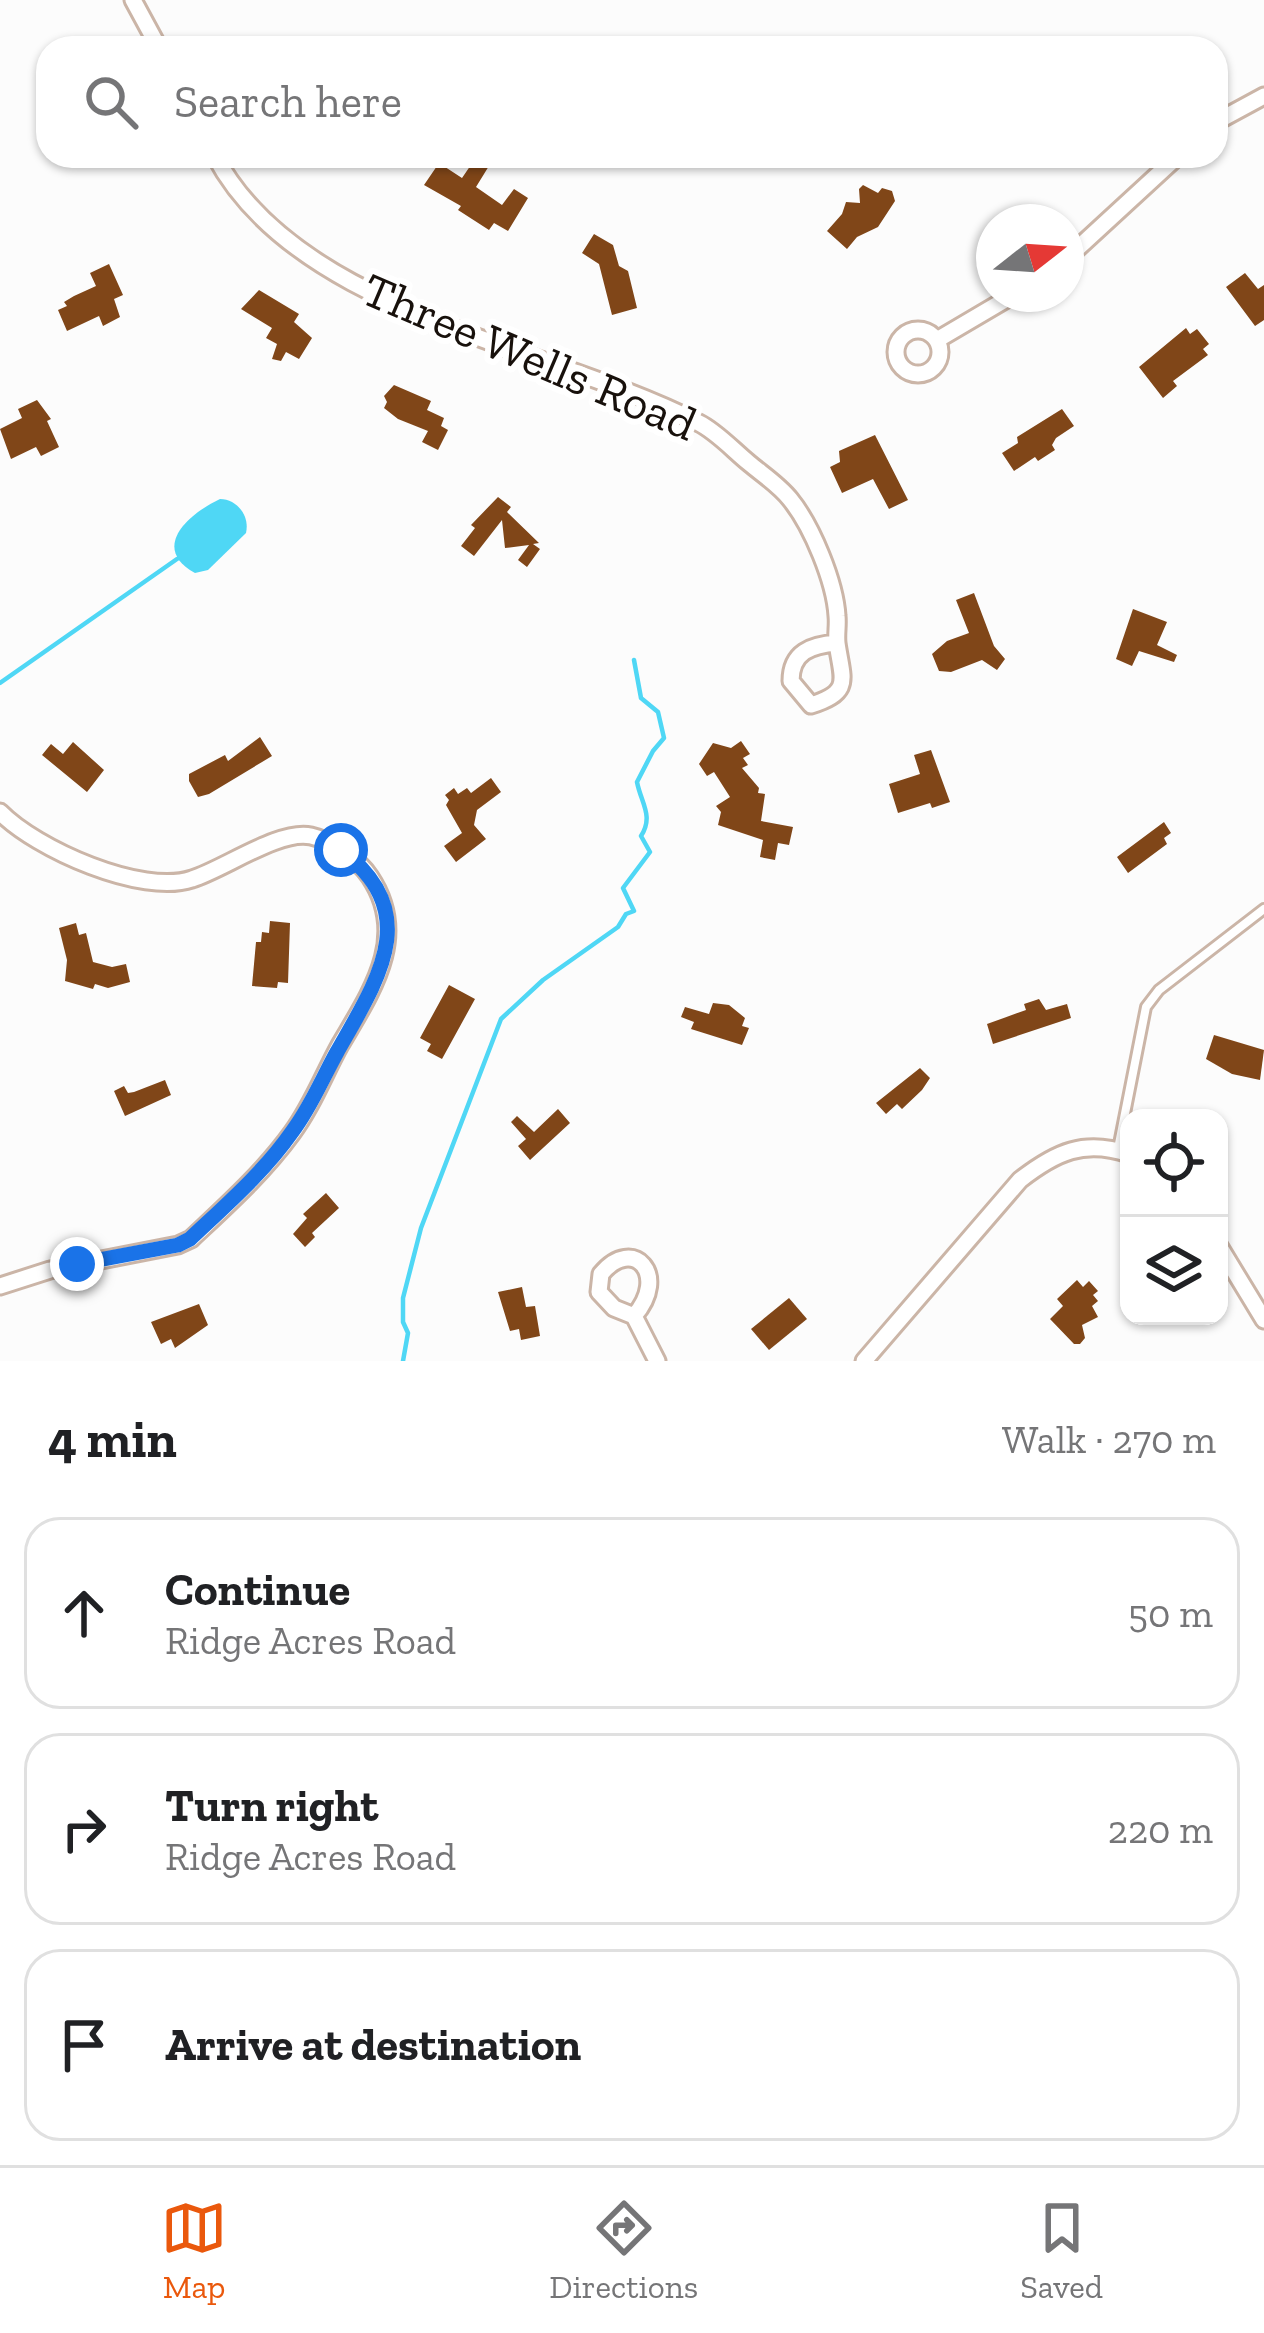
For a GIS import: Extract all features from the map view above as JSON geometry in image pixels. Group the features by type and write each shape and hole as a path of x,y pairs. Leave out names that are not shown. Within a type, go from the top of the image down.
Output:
{"street":[{"path":"134,0 152,36"},
{"path":"1228,116 1264,96"},
{"name":"Three Wells Road","path":"222,168 240,196 283,238 375,295 703,424 790,499 826,566 837,613 837,644"},
{"path":"1084,242 1165,168"},
{"path":"937,340 984,312"},
{"path":"0,812 41,842 80,861 159,884 191,880 286,838 306,834 341,850 368,874 387,927 384,965 377,982 313,1100 269,1162 203,1227 178,1245 63,1267 0,1286"},
{"path":"864,1361 1020,1180 1045,1160 1075,1149 1102,1145 1120,1151"},
{"path":"1228,1261 1264,1320"},
{"path":"634,1316 657,1361"}],"lane":[{"path":"1131,1109 1146,1007 1160,990 1264,910"}],"water":[{"path":"220,499 241,510 246,533 208,570 195,573 175,553 175,543 186,522"}],"building":[{"path":"436,168 447,168 462,178 469,168 488,168 476,187 502,205 514,189 528,198 508,231 494,223 489,230 458,210 461,206 424,185"},
{"path":"863,185 878,193 882,188 892,191 895,201 878,227 857,237 847,249 827,231 846,202 860,203"},
{"path":"594,234 613,245 619,266 628,271 637,308 612,315 599,264 582,253"},
{"path":"109,264 123,295 114,299 120,317 103,326 99,316 67,331 58,310 96,286 90,273"},
{"path":"1245,273 1258,289 1264,285 1264,320 1255,326 1226,287"},
{"path":"259,290 299,314 294,322 312,338 299,359 286,352 281,361 272,359 277,344 266,338 272,328 241,309"},
{"path":"1186,328 1190,334 1197,329 1209,344 1203,349 1208,355 1173,381 1177,386 1163,398 1139,367"},
{"path":"394,385 431,401 427,410 444,418 441,426 448,430 438,450 422,442 428,431 384,408 384,396"},
{"path":"37,400 51,419 47,421 59,447 41,456 36,447 11,459 0,429 22,418 18,409"},
{"path":"1062,409 1074,426 1056,438 1055,450 1014,471 1002,453 1018,443 1017,437"},
{"path":"875,435 908,500 889,509 873,479 842,493 830,467 840,462 839,451"},
{"path":"498,497 539,543 533,544 540,549 527,567 518,560 529,545 505,548 502,520 474,556 461,546 475,528 471,525"},
{"path":"974,593 994,646 1005,659 997,670 982,660 951,672 939,671 932,654 947,641 969,633 956,600"},
{"path":"1133,609 1167,622 1157,645 1177,655 1174,662 1139,651 1132,666 1116,659"},
{"path":"260,737 272,756 198,797 189,774 225,755 228,761"},
{"path":"741,741 750,754 743,758 748,765 742,768 758,793 765,794 761,821 793,827 789,845 778,843 775,860 760,857 763,840 718,825 721,812 716,806 730,797 714,772 707,776 699,764 713,743 731,748"},
{"path":"73,742 104,770 87,792 42,755 51,744 63,754"},
{"path":"931,750 950,802 898,813 889,784 920,774 914,755"},
{"path":"491,778 501,792 477,810 474,825 486,839 456,862 444,846 462,833 445,795 454,788 458,794 467,788 471,793"},
{"path":"1164,822 1171,833 1164,838 1167,844 1128,873 1117,857"},
{"path":"270,921 290,923 288,983 278,982 277,988 252,986 256,942 261,942 262,932 269,933"},
{"path":"76,923 79,935 86,933 93,962 112,967 126,964 130,982 108,988 95,984 93,989 65,981 67,960 59,928"},
{"path":"449,985 475,999 442,1059 427,1051 431,1044 420,1038"},
{"path":"1039,999 1046,1010 1067,1004 1071,1018 993,1044 987,1024 1026,1010 1024,1004"},
{"path":"713,1003 729,1005 745,1018 742,1026 749,1028 742,1045 691,1029 694,1022 681,1017 685,1007 709,1014"},
{"path":"1214,1035 1264,1050 1260,1080 1232,1074 1206,1059"},
{"path":"920,1068 930,1078 922,1090 902,1109 897,1104 886,1114 876,1103"},
{"path":"165,1080 171,1095 125,1116 114,1091 124,1086 128,1093 134,1092"},
{"path":"558,1109 570,1123 530,1160 518,1146 526,1139 511,1122 517,1116 534,1132"},
{"path":"326,1193 339,1208 312,1233 315,1237 305,1247 293,1234 307,1218 303,1214"},
{"path":"1077,1280 1083,1287 1089,1281 1098,1291 1093,1295 1098,1301 1092,1306 1098,1317 1082,1325 1085,1338 1074,1344 1050,1319 1063,1306 1057,1299"},
{"path":"522,1287 526,1307 535,1306 540,1336 521,1340 519,1329 510,1331 498,1292"},
{"path":"789,1298 807,1319 769,1350 751,1329"},
{"path":"199,1304 208,1325 175,1348 171,1339 161,1344 151,1322"}],"waterway":[{"path":"0,683 177,559"},
{"path":"403,1361 408,1333 403,1298 421,1228 501,1019 543,980 634,911 623,888 650,852 641,836 647,816 637,782 664,738 658,712 641,698 634,660"}],"route":[{"path":"77,1264 190,1239 293,1132 384,965 387,927 378,892 368,874 341,850"}]}
